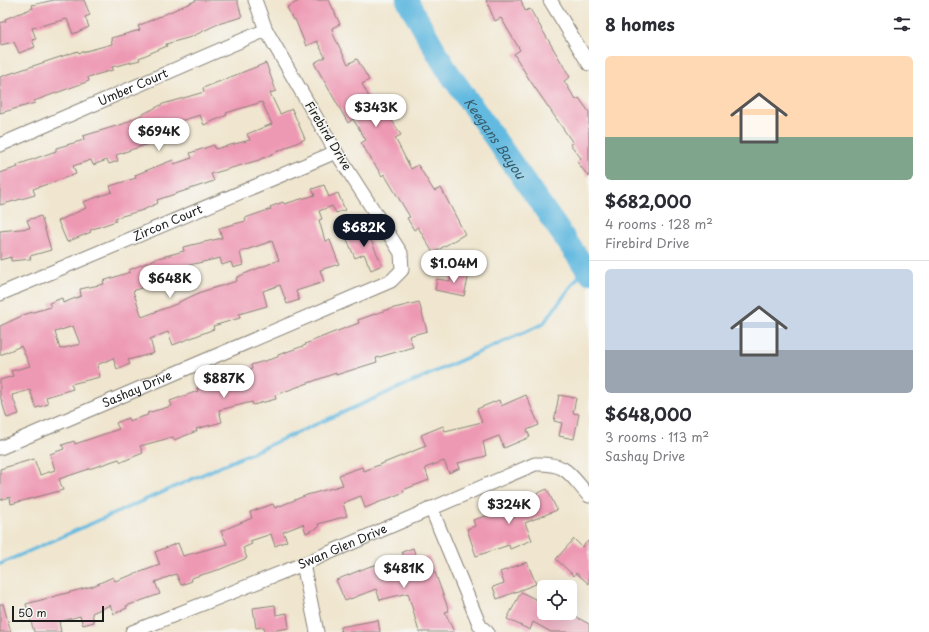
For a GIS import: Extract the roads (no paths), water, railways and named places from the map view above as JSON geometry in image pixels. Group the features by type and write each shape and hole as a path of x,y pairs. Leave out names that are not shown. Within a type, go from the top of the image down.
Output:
{"street":[{"name":"Firebird Drive","path":"254,0 266,30 336,152 402,253 402,270"},
{"path":"550,0 589,64"},
{"name":"Umber Court","path":"0,145 266,30"},
{"name":"Zircon Court","path":"0,294 336,152"},
{"name":"Sashay Drive","path":"0,448 391,281 402,270"},
{"name":"Swan Glen Drive","path":"132,632 157,627 535,464 553,464 565,469 589,496"},
{"path":"431,508 480,626 487,632"},
{"path":"303,564 317,632"}],"waterway":[{"name":"Keegans Bayou","path":"407,0 445,67 589,273"},
{"path":"0,564 543,324 585,268"}]}
